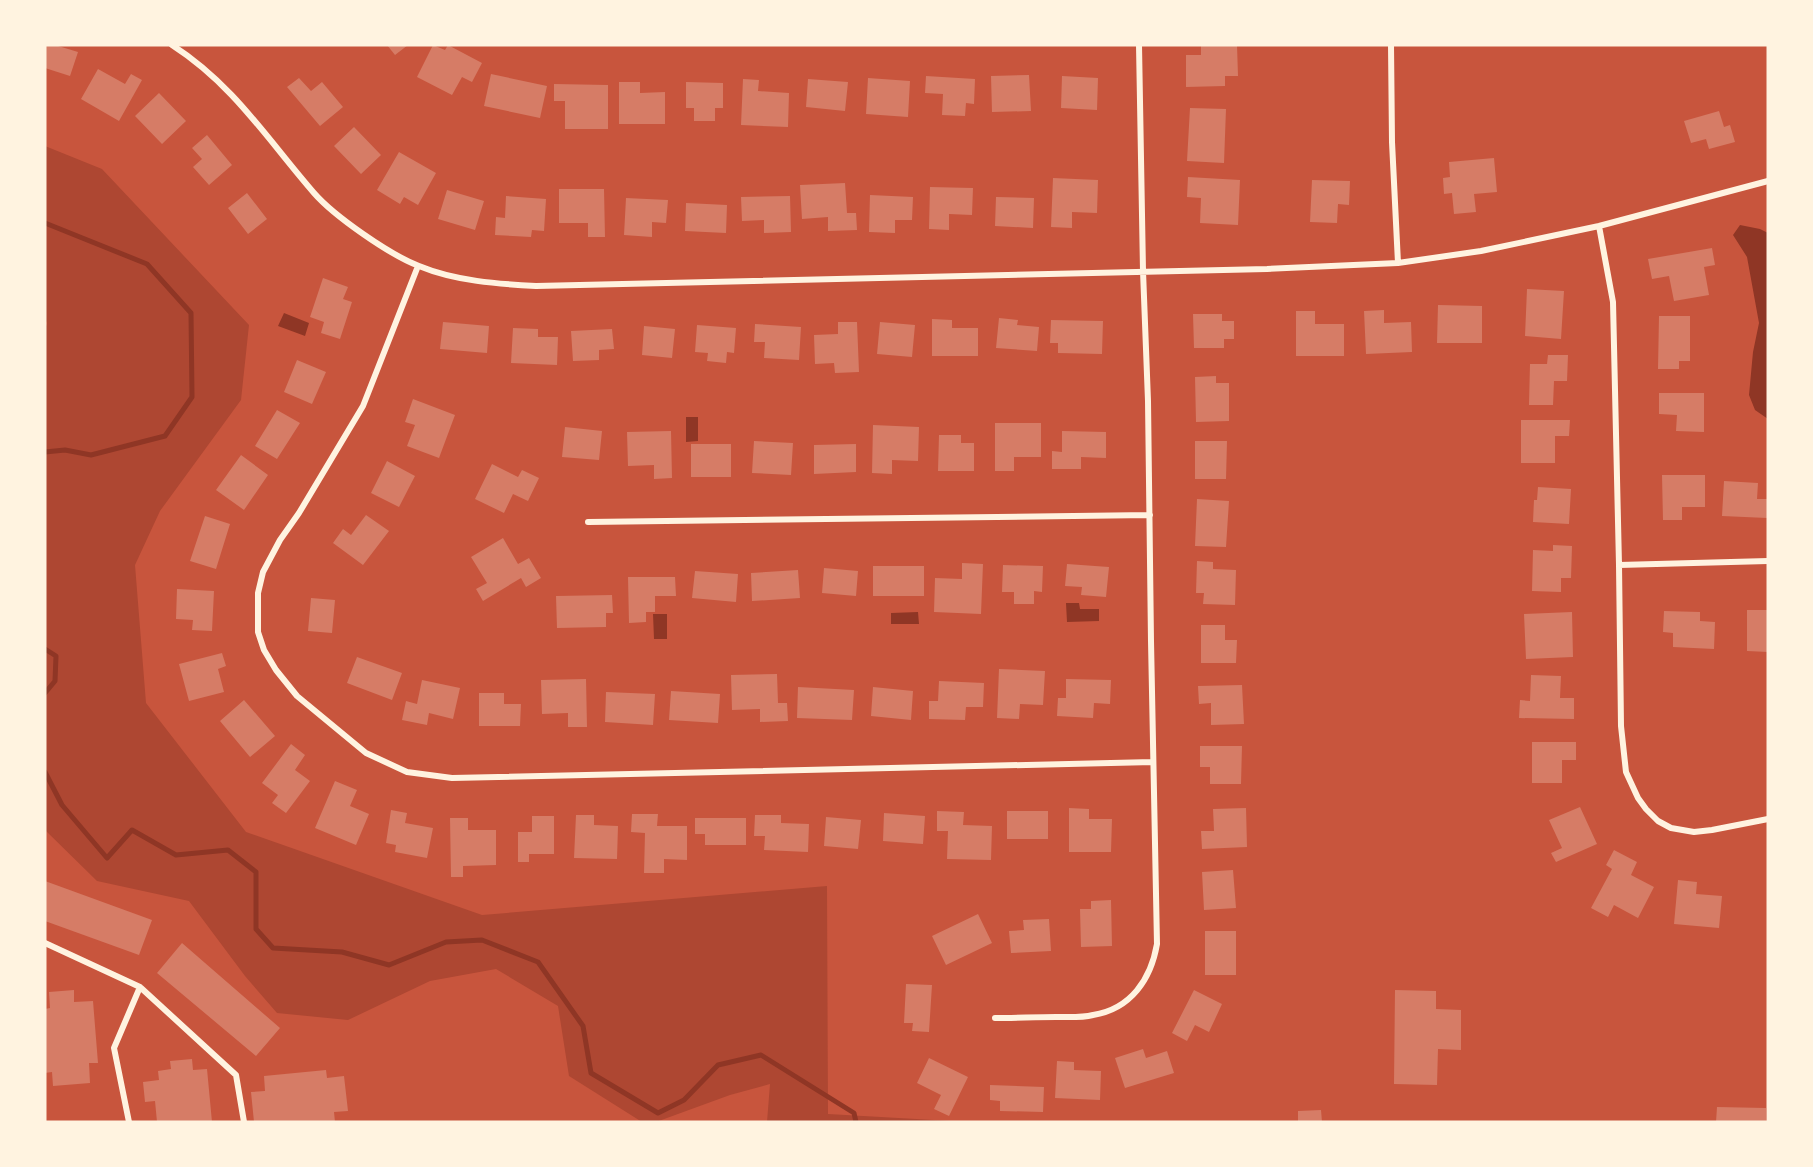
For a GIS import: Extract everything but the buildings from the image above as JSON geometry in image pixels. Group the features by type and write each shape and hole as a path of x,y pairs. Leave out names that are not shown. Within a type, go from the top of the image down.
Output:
{"street":[{"path":"172,45 220,81 248,111 316,196 352,227 418,266 460,277 504,284 536,286 1267,269 1398,263 1481,251 1599,226 1768,181"},
{"path":"995,1018 1091,1016 1108,1012 1137,992 1154,961 1157,944 1139,45"},
{"path":"1390,45 1398,263"},
{"path":"1599,226 1613,302 1621,726 1626,772 1638,798 1658,821 1671,828 1694,832 1768,819"},
{"path":"418,266 363,406 299,513 280,540 263,572 258,593 258,632 264,650 276,670 297,696 366,753 407,772 452,778 1153,762"},
{"path":"588,522 1150,515"},
{"path":"1619,565 1768,561"},
{"path":"45,943 140,987 236,1075 244,1122"},
{"path":"129,1122 114,1048 140,987"}],"shaded area":[{"path":"45,146 102,169 249,325 241,400 160,511 135,565 146,703 246,832 482,915 827,886 828,1114 969,1122 767,1122 770,1084 730,1095 656,1122 642,1122 569,1076 558,1006 496,969 430,981 348,1020 277,1013 245,976 189,901 97,881 45,830 45,330 47,323 45,319"},
{"path":"1740,225 1768,233 1768,419 1755,410 1749,395 1753,352 1759,323 1747,257 1733,235"},
{"path":"284,313 309,323 305,336 278,326"},
{"path":"686,417 698,417 698,441 686,442"},
{"path":"1066,603 1079,603 1080,609 1099,609 1099,621 1067,622"},
{"path":"918,612 919,624 891,624 891,613"},
{"path":"653,614 667,614 667,639 654,639"}],"waterway":[{"path":"45,223 147,264 191,313 192,397 165,436 91,455 65,450 45,452"},
{"path":"45,649 56,656 55,681 45,693"},
{"path":"45,772 62,805 107,858 132,830 176,855 228,850 256,872 256,929 273,948 342,952 389,965 446,942 482,940 538,962 583,1026 591,1073 658,1113 684,1100 718,1065 761,1055 854,1113 856,1122"}]}
